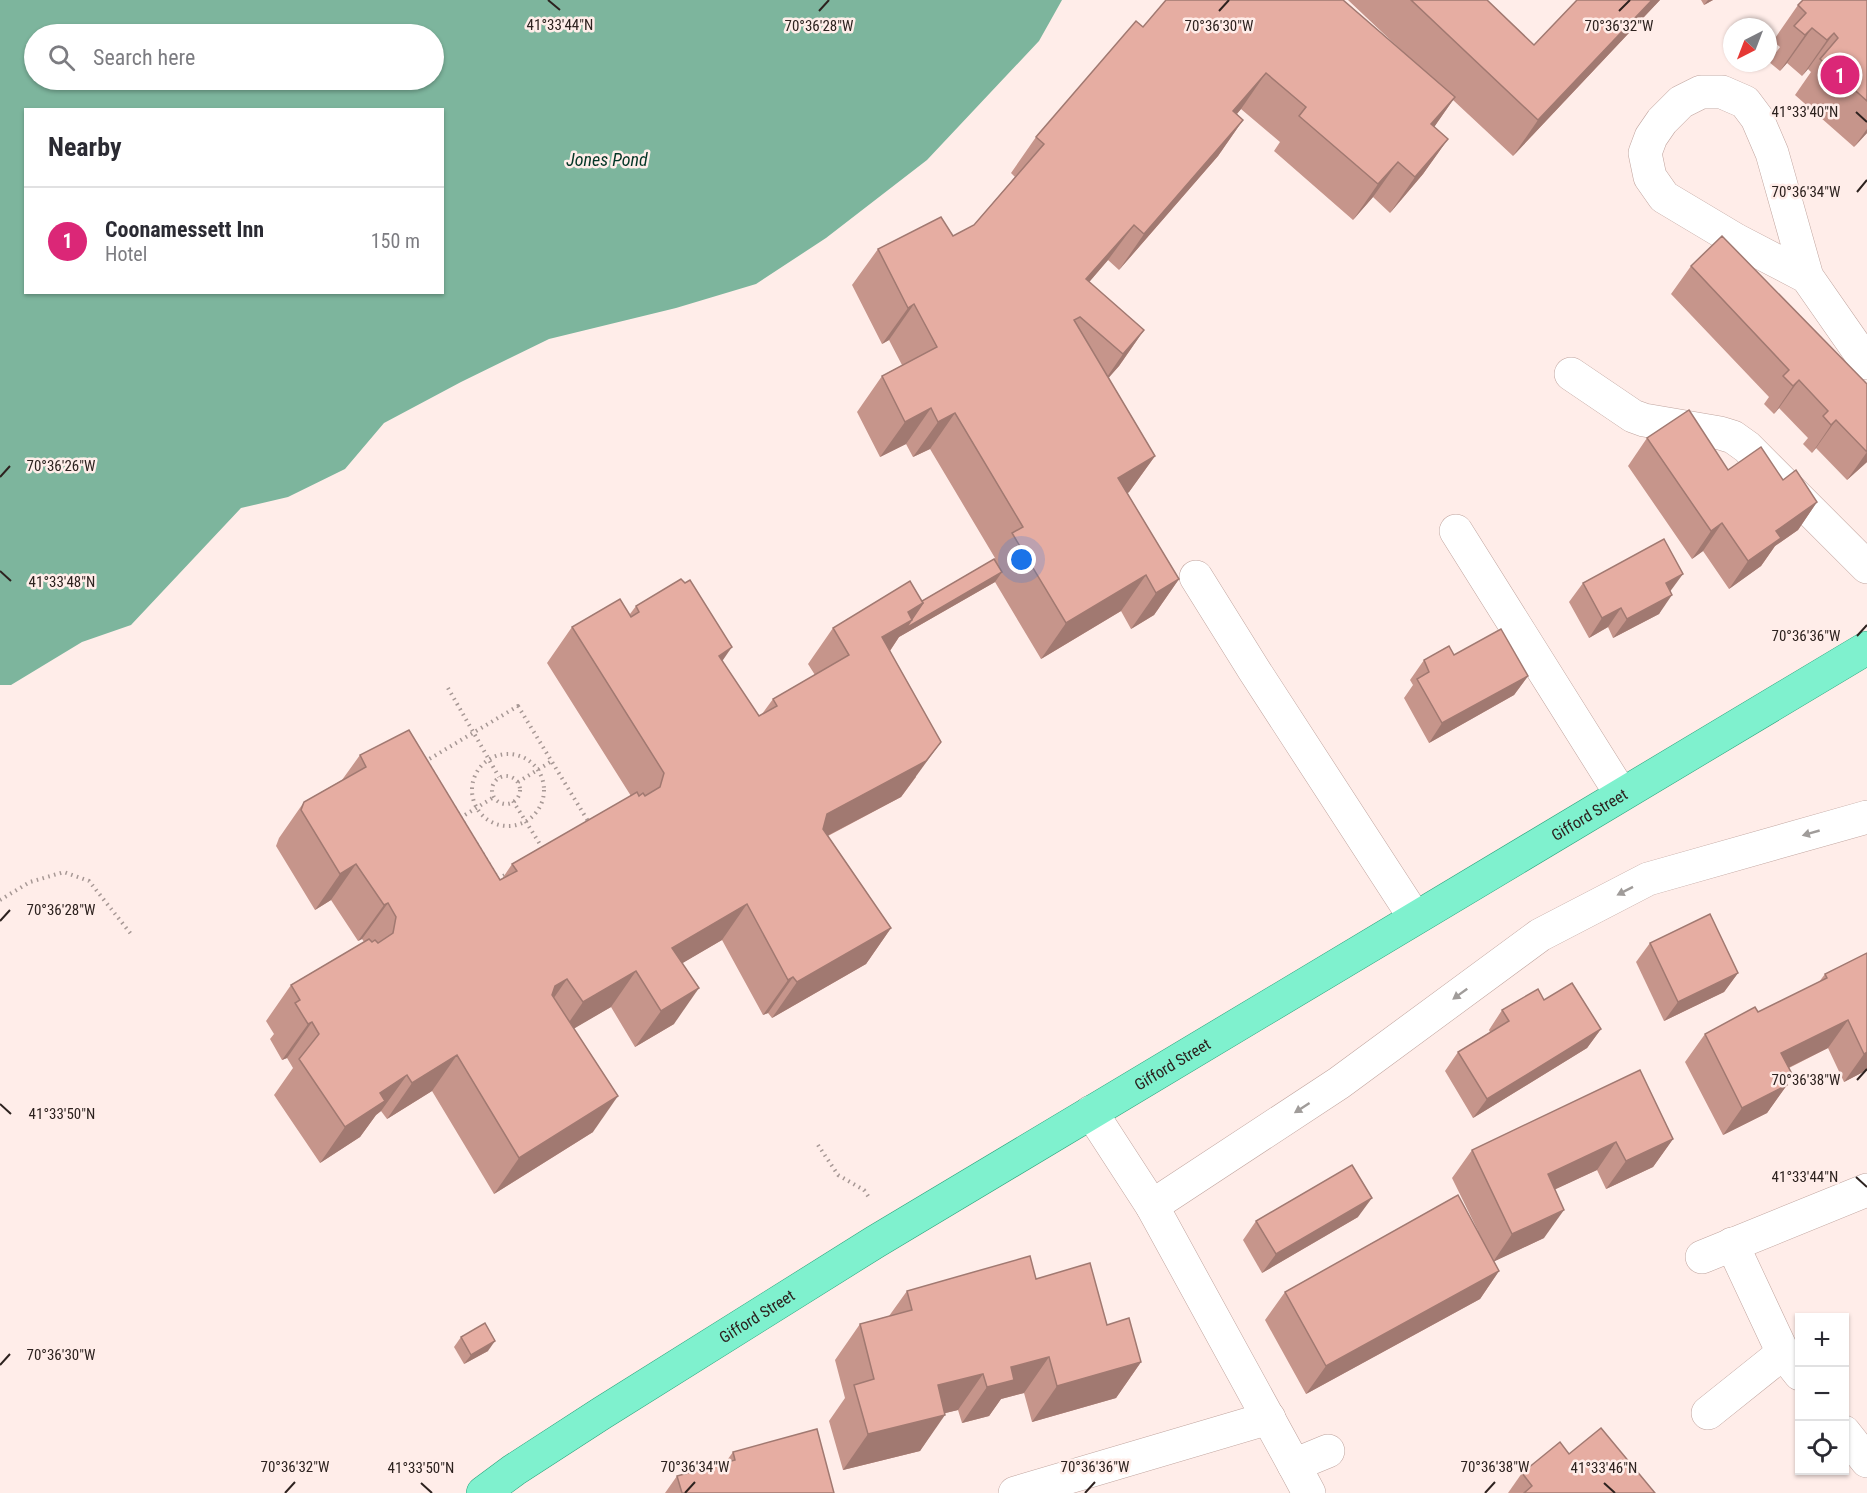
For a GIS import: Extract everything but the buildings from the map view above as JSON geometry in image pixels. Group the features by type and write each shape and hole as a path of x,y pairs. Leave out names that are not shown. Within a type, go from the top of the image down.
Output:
{"main road":[{"name":"Gifford Street","path":"483,1493 514,1470 805,1285 1867,648"}],"lane":[{"path":"1807,277 1736,240 1664,197 1650,177 1646,153 1651,137 1662,121 1681,102 1701,92 1722,92 1745,102 1757,118 1772,153 1807,277 1867,363"},
{"path":"1571,374 1633,416 1733,437 1746,447 1867,567"},
{"path":"1456,531 1621,794"},
{"path":"1196,577 1415,918"},
{"path":"1152,1206 1339,1083 1540,935 1648,879 1867,817"},
{"path":"1091,1112 1152,1206 1310,1493"},
{"path":"1702,1257 1867,1190"},
{"path":"1708,1413 1791,1364 1732,1244"},
{"path":"1015,1493 1269,1418"},
{"path":"1849,1437 1867,1461"},
{"path":"1294,1465 1328,1451"}],"path":[{"path":"447,688 499,777"},
{"path":"518,706 591,826 498,879 426,761 474,733 518,706"},
{"path":"507,754 520,756 531,762 538,770 544,782 542,805 527,822 504,827 484,818 476,808 472,797 472,784 476,772 489,759 507,754"},
{"path":"518,782 552,761"},
{"path":"511,776 518,782 519,796 513,801 507,804 502,803 494,797 493,784 499,777 511,776"},
{"path":"460,818 494,797"},
{"path":"513,801 544,852"},
{"path":"0,900 30,882 64,872 89,881 130,934"},
{"path":"818,1145 832,1169 844,1180 864,1191 875,1208"}],"water":[{"name":"Jones Pond","path":"0,0 1062,0 1039,41 927,160 826,238 756,284 676,308 549,339 384,423 345,469 288,497 241,508 131,625 82,642 11,685 0,685"}],"place":[{"name":"Coonamessett Inn","path":"1840,75"}]}
